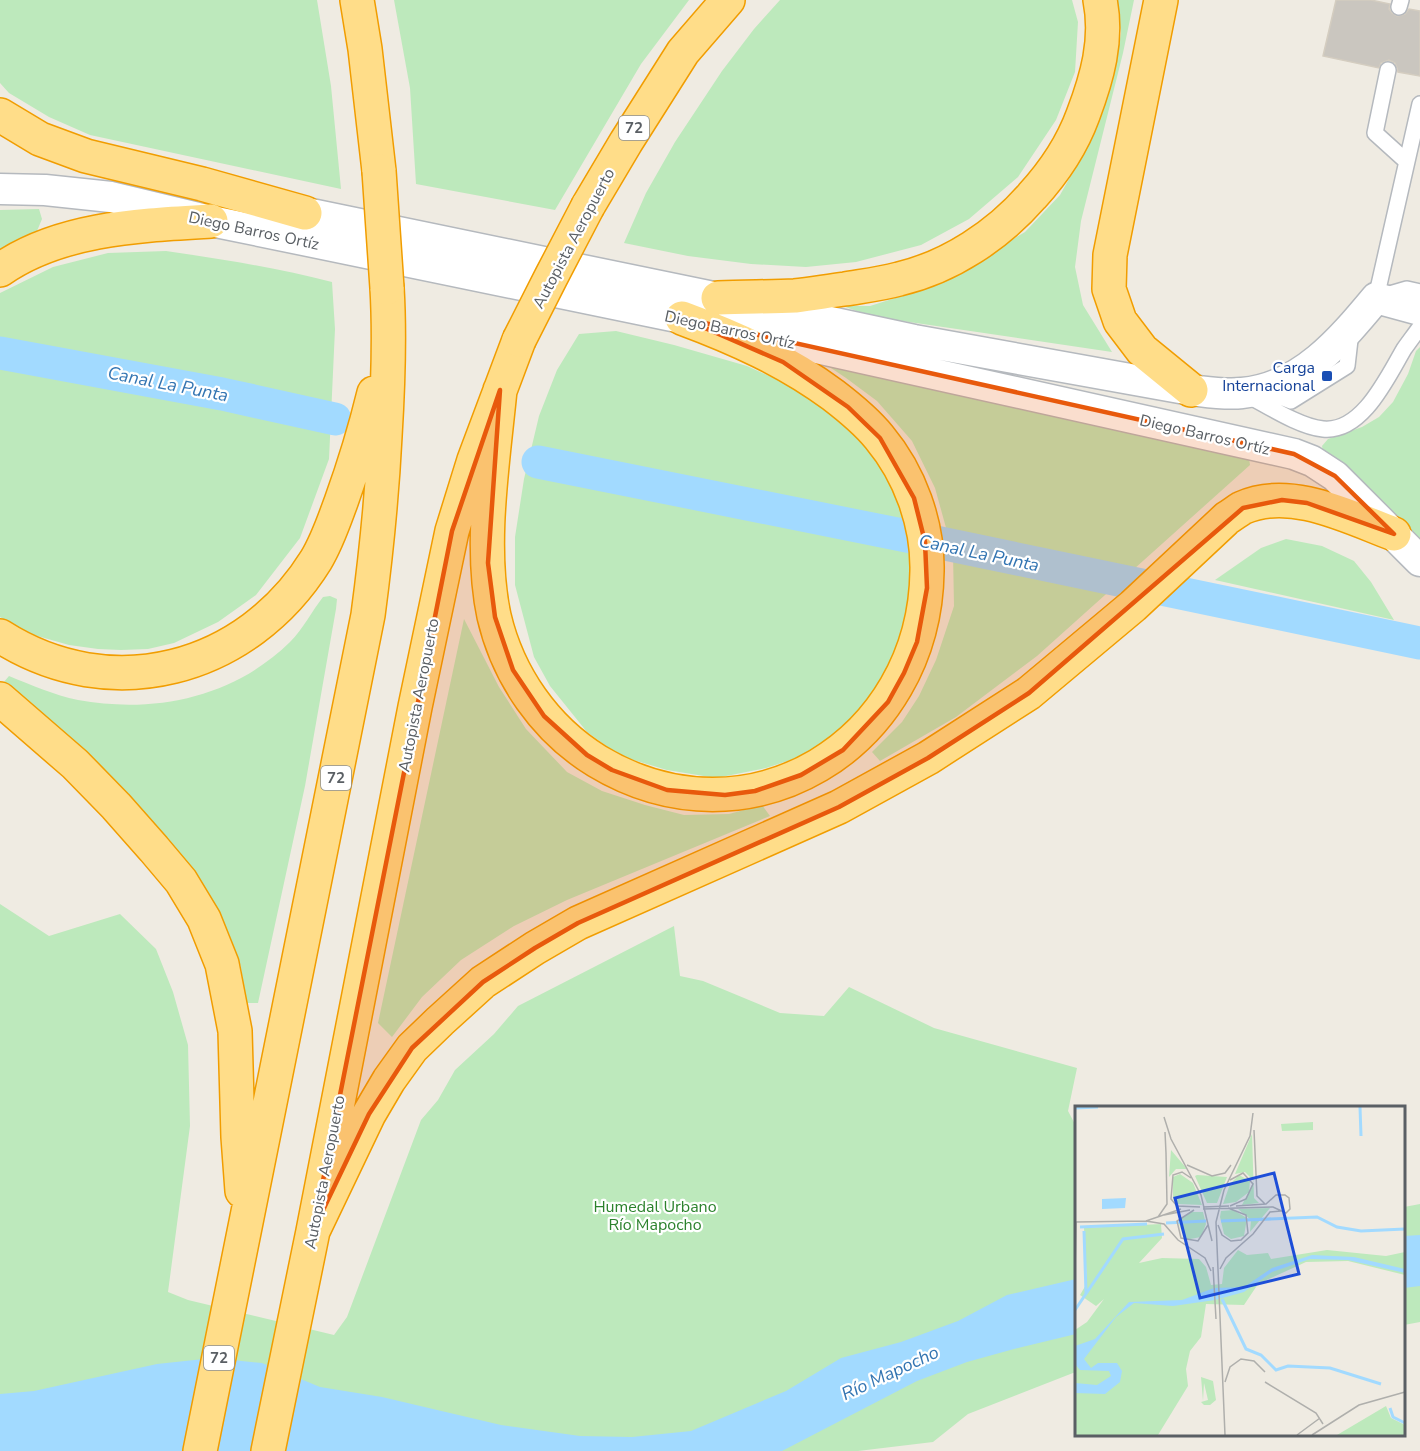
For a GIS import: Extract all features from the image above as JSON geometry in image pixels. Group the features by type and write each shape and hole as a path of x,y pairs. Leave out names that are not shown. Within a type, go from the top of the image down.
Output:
{"highway":[{"name":"72","path":"200,1451 368,615 378,541 388,396 388,303 379,171 357,0"},
{"name":"Autopista Aeropuerto","path":"268,1451 415,707 452,531 474,460 519,340 588,206 683,52 728,0"},
{"path":"683,52 747,0"},
{"path":"718,298 796,296 900,279 928,270 954,257 1002,225 1045,182 1064,155 1080,124 1099,69 1103,25 1100,0"},
{"path":"1161,0 1110,255 1109,289 1120,321 1142,350 1191,390"},
{"path":"0,115 40,139 86,156 202,184 305,213"},
{"path":"0,270 34,251 93,234 211,221"},
{"path":"0,636 13,645 68,667 100,672 133,673 165,669 195,660 224,647 250,631 274,611 297,587 316,559 331,529 369,414 388,303"},
{"path":"500,390 487,535 490,590 502,644 513,670 527,694 544,716 564,737 587,755 612,770 667,790 725,795 754,791 801,776 843,750 867,728 888,702 904,673 917,642 924,615 927,560 921,520 914,498 892,456 880,438 848,407 783,362 739,340 682,318"},
{"path":"313,1231 369,1114 389,1080 412,1048 483,982 535,948 578,923 839,807 928,758 1029,693 1133,606 1227,518 1243,508 1263,502 1282,500 1307,503 1394,534"},
{"path":"0,699 75,764 116,806 181,881 204,918 222,964 236,1031 238,1137 245,1234"}],"street":[{"name":"Diego Barros Ortíz","path":"0,168 91,175 213,194 914,340 1216,393 1252,391 1279,384 1297,374 1334,346 1376,298"},
{"name":"Diego Barros Ortíz","path":"0,189 45,190 111,197 211,221 682,318 1294,454 1312,461 1335,476 1420,561"},
{"path":"1376,298 1420,310"}],"lane":[{"path":"1388,70 1375,133 1406,162"},
{"path":"1420,104 1376,298 1407,289 1420,292"},
{"path":"1252,391 1302,423 1323,429 1347,425 1362,412 1388,378 1420,327"}],"highlighted area":[{"path":"682,318 1294,454 1335,476 1394,534 1307,503 1282,500 1243,508 1029,693 928,758 839,807 578,923 535,948 483,982 412,1048 369,1114 313,1231 452,531 500,390 488,563 495,617 513,670 544,716 587,755 612,770 667,790 725,795 755,791 801,775 843,750 888,702 904,673 917,642 927,588 925,542 914,498 880,438 848,407 783,362"}],"green space":[{"path":"0,0 317,0 331,86 341,189 90,135 49,117 9,93 0,83"},
{"path":"394,0 689,0 641,64 555,210 416,184 410,88"},
{"path":"780,0 1072,0 1078,22 1075,72 1056,120 1018,177 969,219 921,245 856,262 806,267 751,264 688,256 624,243 646,193 675,142 722,71"},
{"path":"1117,0 1134,0 1081,221 1075,267 1083,305 1112,352 882,318 843,306 870,306 908,294 976,261 1025,232 1060,195 1086,149 1103,112 1121,33"},
{"path":"39,209 42,219 37,231 42,234 0,250 0,210"},
{"path":"166,251 250,264 332,282 335,329 329,459 300,538 256,595 218,622 174,643 148,649 98,649 69,645 27,633 0,617 0,293 53,267 108,253"},
{"path":"616,331 747,366 824,403 858,431 890,477 906,520 911,563 910,605 893,659 873,696 839,731 803,756 766,768 716,778 667,770 620,756 587,732 550,686 534,657 515,585 515,537 524,479 539,416 557,370 579,334"},
{"path":"1420,347 1420,544 1324,457 1322,446 1328,439 1362,427 1379,417 1393,402 1408,374 1416,351"},
{"path":"819,360 1248,452 1250,465 1037,656 956,717 880,761 872,752 902,722 919,696 936,660 954,606 953,553 935,488 912,441 877,401"},
{"path":"1286,539 1322,546 1354,561 1371,582 1394,620 1215,580 1261,548"},
{"path":"330,596 337,599 336,609 305,786 258,1003 246,1003 241,967 229,934 209,896 3,683 9,676 60,695 107,704 136,705 192,697 219,688 268,661 295,637 323,597"},
{"path":"464,619 499,687 526,729 567,772 602,791 684,815 729,814 762,805 770,816 567,900 514,926 461,960 422,997 392,1037 378,1023"},
{"name":"Humedal Urbano Río Mapocho","path":"0,904 49,936 120,914 156,949 173,992 188,1045 190,1126 168,1292 188,1300 334,1335 347,1317 421,1120 438,1100 455,1070 494,1034 518,1006 674,926 680,976 703,981 780,1013 824,1016 849,987 934,1028 1077,1068 1068,1111 1075,1124 1075,1372 968,1414 933,1442 858,1451 0,1451"},
{"path":"1420,1204 1420,1322 1405,1325 1405,1207"}],"water":[{"path":"1420,1235 1420,1286 1405,1288 1405,1236"},
{"name":"Río Mapocho","path":"1075,1279 1075,1334 967,1362 917,1381 782,1451 0,1451 0,1394 34,1391 157,1364 213,1358 262,1363 320,1387 382,1397 501,1425 580,1436 632,1437 691,1431 786,1391 841,1358 901,1342 958,1321 1007,1295"}],"building":[{"path":"1336,0 1371,0 1390,4 1389,9 1397,16 1405,14 1409,9 1420,11 1420,76 1398,72 1395,63 1389,60 1381,63 1379,68 1323,56"}],"waterway":[{"name":"Canal La Punta","path":"0,353 222,394 335,419"},
{"name":"Canal La Punta","path":"538,462 1420,643"}],"place":[{"name":"Carga Internacional","path":"1327,376"}]}
